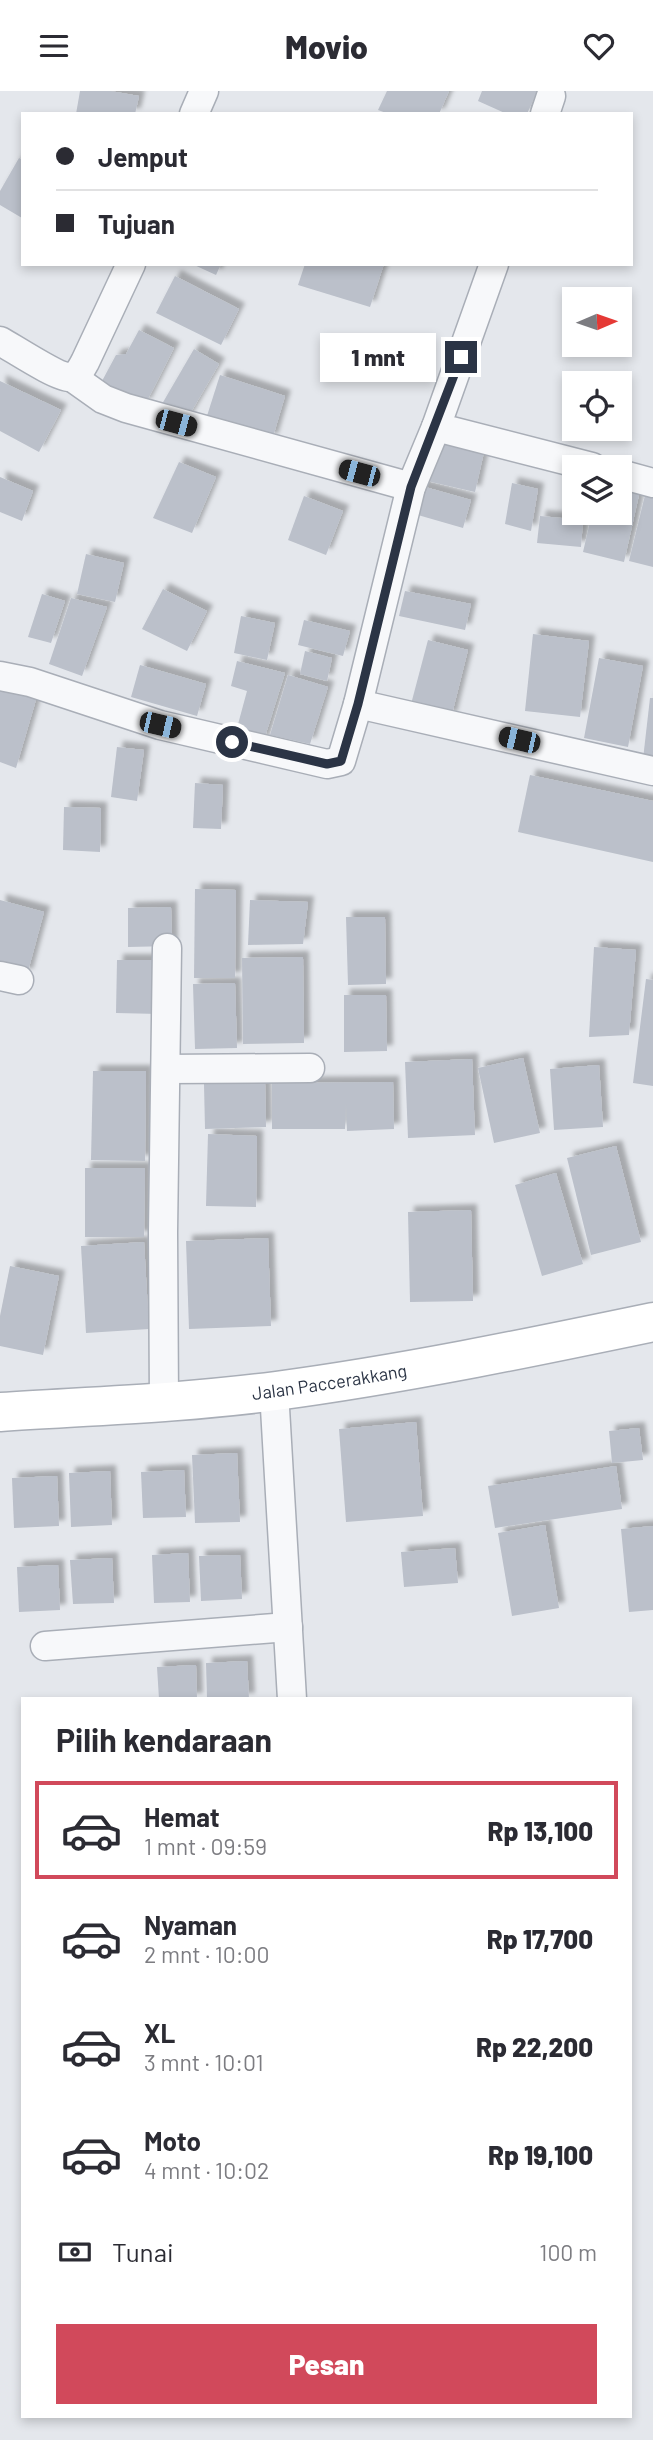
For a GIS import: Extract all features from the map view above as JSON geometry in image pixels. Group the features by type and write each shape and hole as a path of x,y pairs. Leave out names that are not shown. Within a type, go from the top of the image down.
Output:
{"main road":[{"name":"Jalan Paccerakkang","path":"0,1412 164,1402 274,1391 409,1371 653,1322"}],"street":[{"path":"195,112 204,91"},
{"path":"0,341 66,377 79,373 130,266"},
{"path":"0,676 30,682 160,725 327,764 341,761 358,704 411,487 436,427 493,266"},
{"path":"72,377 103,398 126,408 411,487"},
{"path":"436,427 562,459"},
{"path":"632,477 653,483"},
{"path":"358,704 653,771"},
{"path":"164,1402 163,1231 167,947"},
{"path":"166,1069 310,1068"},
{"path":"274,1391 292,1697"},
{"path":"45,1646 288,1627"}],"building":[{"path":"80,91 110,91 139,96 135,112 76,112"},
{"path":"387,91 449,91 440,112 378,110"},
{"path":"482,91 537,91 528,112 503,112 478,101"},
{"path":"19,158 21,159 21,217 0,205 0,191"},
{"path":"196,266 220,266 216,275"},
{"path":"304,266 383,266 370,307 298,285"},
{"path":"175,276 239,309 221,345 156,313"},
{"path":"139,330 174,348 145,405 102,381 116,355 126,354"},
{"path":"194,349 219,364 187,419 162,404"},
{"path":"220,375 285,396 272,440 206,419"},
{"path":"0,381 61,410 39,452 0,431"},
{"path":"436,441 484,452 475,492 427,481"},
{"path":"179,462 216,477 192,533 153,518"},
{"path":"0,477 33,491 22,521 0,512"},
{"path":"512,483 538,489 531,531 505,524"},
{"path":"632,484 641,486 624,562 583,552 589,525 632,525"},
{"path":"418,485 471,500 463,528 411,513"},
{"path":"646,491 653,492 653,567 629,561"},
{"path":"304,496 343,511 326,555 288,540"},
{"path":"540,516 562,518 562,525 583,525 581,547 537,543"},
{"path":"86,554 124,563 115,602 77,594"},
{"path":"163,589 207,611 187,651 142,629"},
{"path":"405,591 471,604 465,630 399,616"},
{"path":"42,594 65,601 51,643 28,637"},
{"path":"71,598 107,607 82,676 49,664"},
{"path":"241,616 275,623 267,660 234,653"},
{"path":"304,620 350,631 343,656 298,645"},
{"path":"533,634 589,641 580,717 525,711"},
{"path":"428,640 468,650 451,718 410,708"},
{"path":"305,651 332,658 327,681 300,674"},
{"path":"599,658 643,666 628,747 584,738"},
{"path":"237,661 285,673 263,743 237,728 247,691 231,686"},
{"path":"140,665 206,684 197,716 131,697"},
{"path":"288,675 328,687 310,744 270,735"},
{"path":"0,685 38,693 16,768 0,762"},
{"path":"650,698 653,698 653,760 643,759"},
{"path":"117,747 144,750 137,801 111,797"},
{"path":"530,775 653,801 653,862 518,832"},
{"path":"195,783 223,785 221,829 193,828"},
{"path":"64,807 101,808 100,852 63,850"},
{"path":"195,889 236,890 235,978 194,978"},
{"path":"0,900 44,912 27,975 0,968"},
{"path":"250,900 308,902 303,944 248,945"},
{"path":"171,907 172,946 128,947 128,908"},
{"path":"346,917 385,917 386,984 348,985"},
{"path":"594,947 636,950 629,1035 589,1037"},
{"path":"303,957 304,1043 243,1044 242,958"},
{"path":"117,960 160,960 159,1014 116,1013"},
{"path":"646,979 653,980 653,1086 633,1083"},
{"path":"235,983 237,1048 195,1049 193,984"},
{"path":"344,995 386,995 387,1051 344,1052"},
{"path":"523,1058 540,1133 494,1143 478,1068"},
{"path":"472,1059 475,1135 408,1138 405,1062"},
{"path":"599,1065 603,1127 554,1130 550,1069"},
{"path":"93,1071 146,1071 145,1161 91,1160"},
{"path":"265,1081 266,1127 205,1129 204,1084"},
{"path":"393,1082 394,1129 347,1131 346,1104 345,1129 272,1129 272,1083"},
{"path":"208,1134 257,1136 256,1207 206,1206"},
{"path":"616,1146 641,1242 591,1255 567,1158"},
{"path":"85,1168 145,1168 144,1237 85,1237"},
{"path":"556,1173 583,1264 542,1276 515,1185"},
{"path":"471,1210 473,1301 410,1302 408,1212"},
{"path":"268,1238 271,1326 189,1329 186,1241"},
{"path":"144,1242 149,1329 86,1333 81,1246"},
{"path":"10,1266 59,1276 43,1355 0,1346 0,1316"},
{"path":"416,1422 423,1516 346,1522 339,1429"},
{"path":"639,1428 643,1460 612,1463 609,1431"},
{"path":"237,1453 240,1522 195,1523 192,1455"},
{"path":"616,1466 622,1509 495,1528 488,1486"},
{"path":"184,1470 186,1517 143,1518 141,1472"},
{"path":"110,1471 112,1525 71,1527 69,1473"},
{"path":"57,1476 59,1526 14,1528 12,1478"},
{"path":"545,1525 559,1608 512,1616 498,1533"},
{"path":"653,1526 653,1610 629,1612 621,1529"},
{"path":"455,1548 458,1583 404,1587 401,1552"},
{"path":"188,1553 190,1602 154,1603 152,1555"},
{"path":"240,1555 242,1599 201,1601 199,1556"},
{"path":"112,1558 114,1603 73,1604 70,1560"},
{"path":"58,1565 60,1610 19,1612 17,1567"},
{"path":"247,1661 249,1697 207,1697 206,1663"},
{"path":"196,1665 197,1697 159,1697 157,1667"}],"route":[{"path":"232,742 327,764 341,761 358,704 411,487 461,357"}]}
